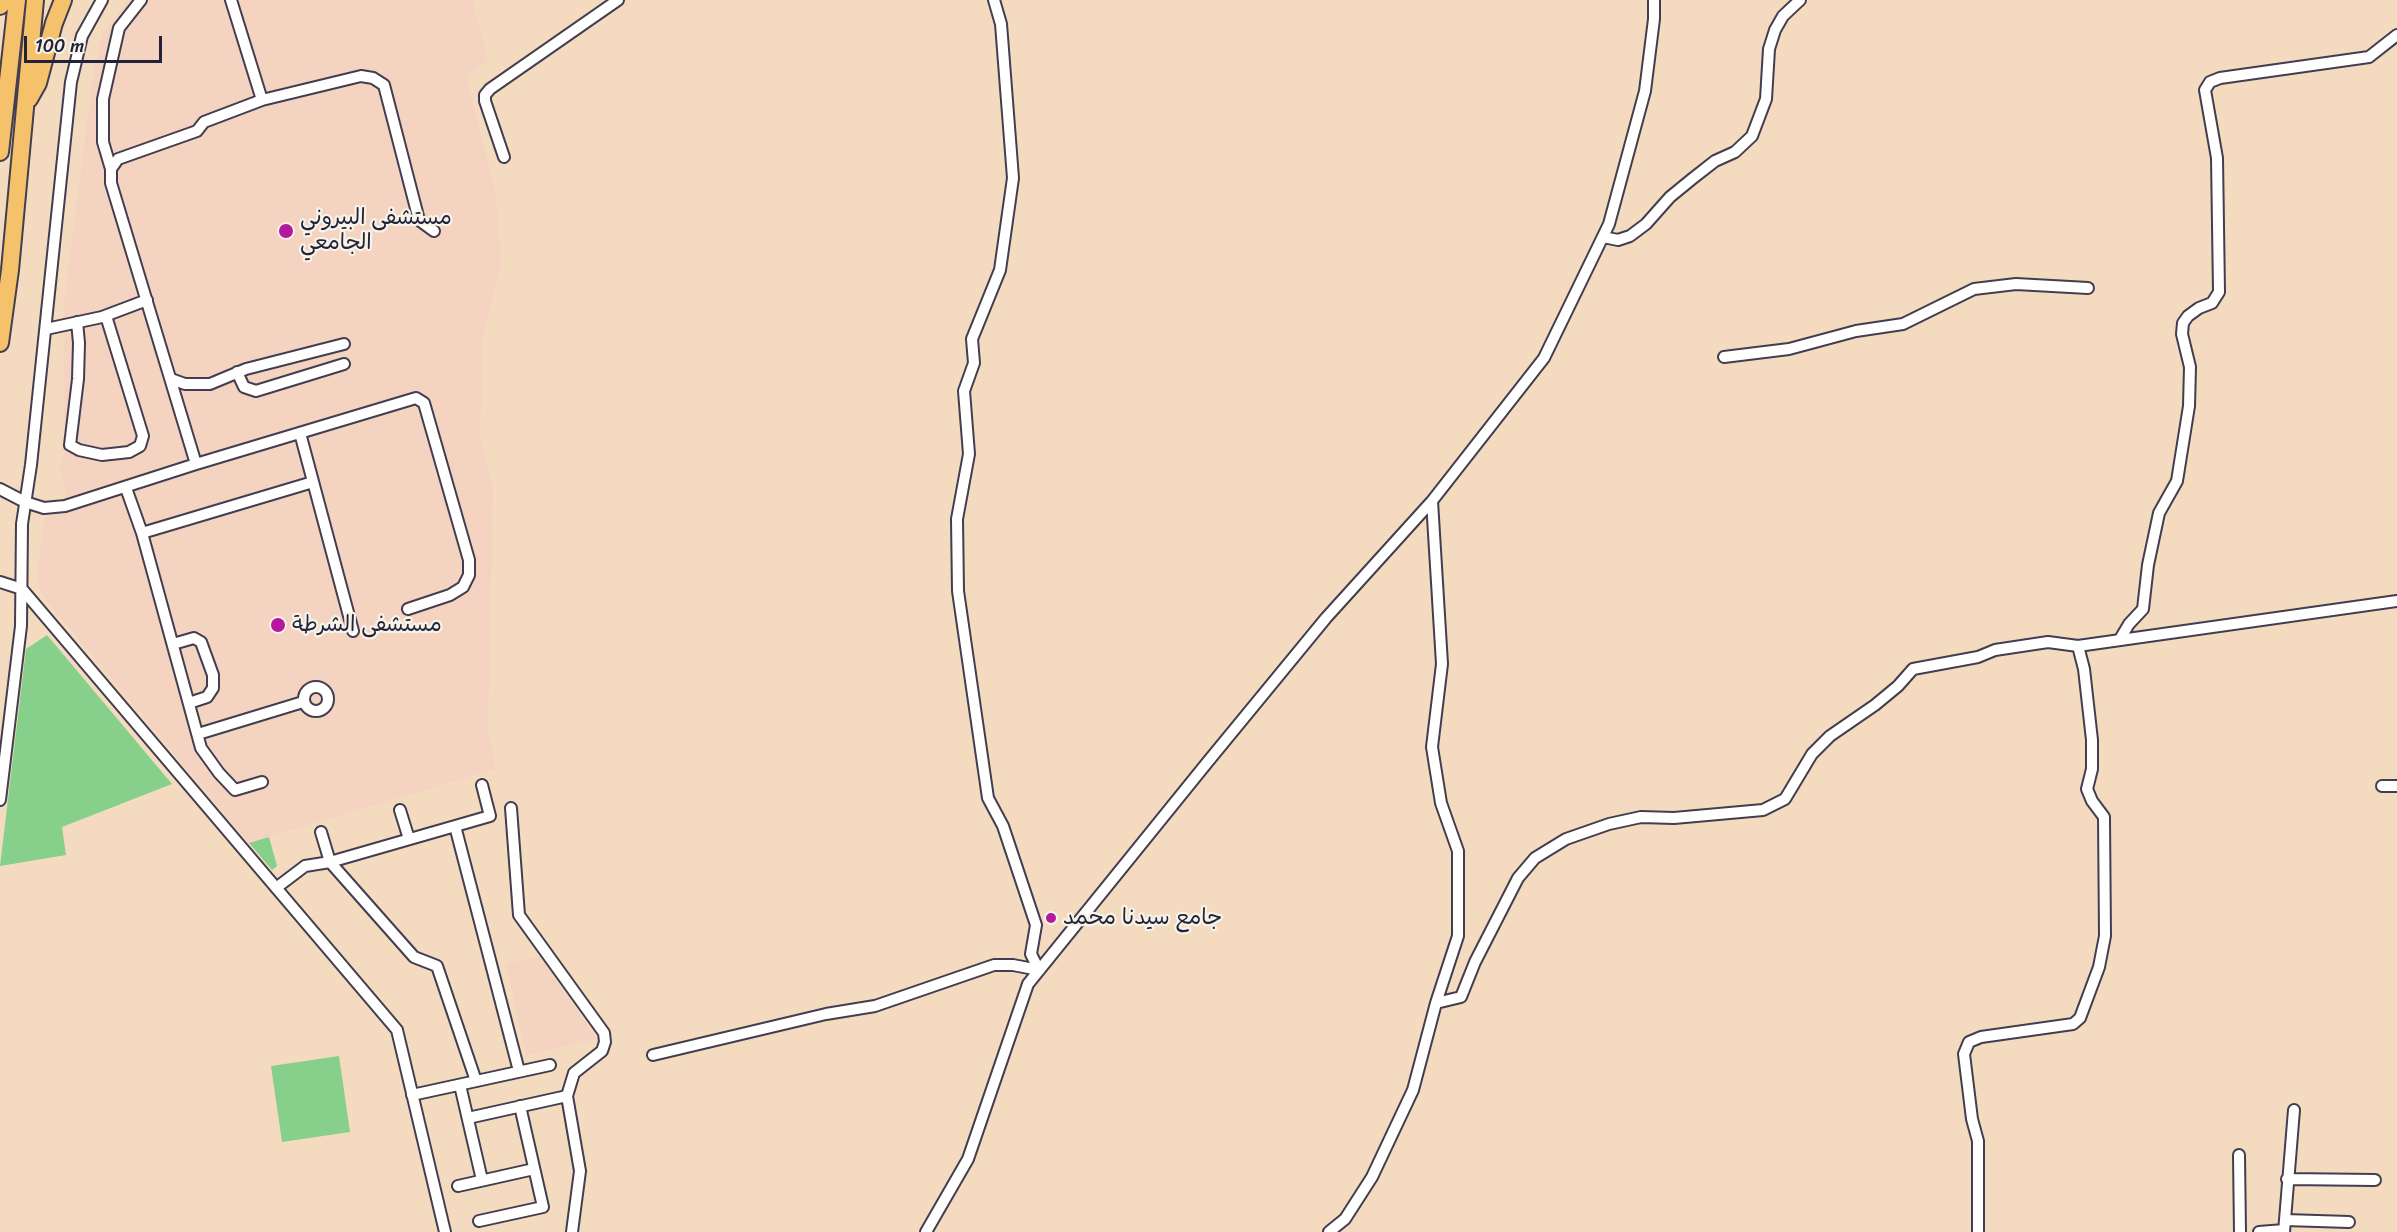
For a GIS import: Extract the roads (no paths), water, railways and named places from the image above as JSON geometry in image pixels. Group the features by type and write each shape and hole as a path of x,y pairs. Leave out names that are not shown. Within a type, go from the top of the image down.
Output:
{"highway":[{"path":"0,6 6,0"},
{"path":"0,152 17,0"},
{"path":"0,343 10,270 35,0"},
{"path":"25,108 38,83 63,0"}],"street":[{"path":"0,800 21,626 25,502 46,329 71,82 82,36 102,0"},
{"path":"141,0 119,28 103,99 103,142 111,169 111,183 196,464"},
{"path":"231,0 262,100"},
{"path":"504,157 485,95 490,89 618,0"},
{"path":"994,0 1001,24 1013,178 1000,270 972,339 974,363 964,391 969,454 957,519 958,591 988,798 1003,826 1036,925 1031,954 1039,970"},
{"path":"926,1232 968,1159 1028,984 1326,618 1432,501 1544,358 1609,224 1645,91 1654,20 1653,0"},
{"path":"1603,237 1618,240 1630,236 1646,224 1670,197 1715,161 1735,152 1752,136 1766,99 1769,49 1775,30 1784,16 1800,0"},
{"path":"2120,639 2128,624 2144,609 2148,565 2159,513 2177,481 2189,406 2190,367 2182,334 2183,322 2199,308 2212,303 2219,292 2217,158 2205,90 2210,82 2220,78 2369,57 2397,36"},
{"path":"111,169 118,159 197,131 204,122 262,100 361,76 373,78 384,85 419,220 434,231"},
{"path":"1724,357 1789,349 1856,331 1903,324 1974,289 2016,285 2088,288"},
{"path":"46,329 106,316 147,300"},
{"path":"77,322 78,379 70,445 79,450 102,455 129,452 140,446 143,436 106,316"},
{"path":"171,379 185,384 210,384 237,372 344,344"},
{"path":"237,372 244,387 256,391 344,364"},
{"path":"0,489 25,502 44,508 64,506 416,398 424,403 469,560 469,575 463,587 450,595 408,609"},
{"path":"300,433 353,631"},
{"path":"142,533 313,482"},
{"path":"126,488 142,533 201,748 235,790 262,782"},
{"path":"1329,1232 1344,1219 1372,1177 1413,1090 1436,1003 1458,936 1458,850 1441,803 1431,747 1442,664 1432,501"},
{"path":"0,582 22,588 397,1030 445,1232"},
{"path":"1436,1003 1461,998 1475,962 1518,878 1536,858 1566,839 1641,816 1684,817 1763,810 1785,799 1812,754 1830,736 1898,686 1913,669 1978,657 1995,650 2048,642 2078,646 2397,601"},
{"path":"173,644 194,638 201,642 213,675 213,688 207,697 189,703"},
{"path":"1978,1232 1978,1141 1972,1119 1964,1054 1969,1042 1981,1037 2073,1024 2080,1018 2099,967 2105,936 2104,817 2092,801 2087,789 2092,769 2092,740 2084,669 2078,646"},
{"path":"198,734 303,702"},
{"path":"276,888 305,866 330,862 490,816 482,785"},
{"path":"2382,786 2397,786"},
{"path":"511,808 519,915 604,1033 605,1042 602,1051 573,1073 567,1096 580,1171 572,1232"},
{"path":"400,810 409,839"},
{"path":"455,826 519,1071"},
{"path":"321,832 330,862 414,957 436,966 476,1081"},
{"path":"653,1055 826,1014 875,1006 994,965 1014,965 1039,970"},
{"path":"412,1095 550,1065"},
{"path":"460,1085 482,1180"},
{"path":"468,1118 567,1096"},
{"path":"480,1221 543,1207 520,1106"},
{"path":"2284,1227 2294,1110"},
{"path":"2239,1155 2240,1232"},
{"path":"458,1186 534,1169"},
{"path":"2287,1179 2375,1180"},
{"path":"2259,1232 2284,1227 2349,1222"}],"place":[{"name":"مستشفى البيروني الجامعي","path":"286,231"},
{"name":"مستشفى الشرطة","path":"278,625"},
{"name":"جامع سيدنا محمد","path":"1051,918"}]}
